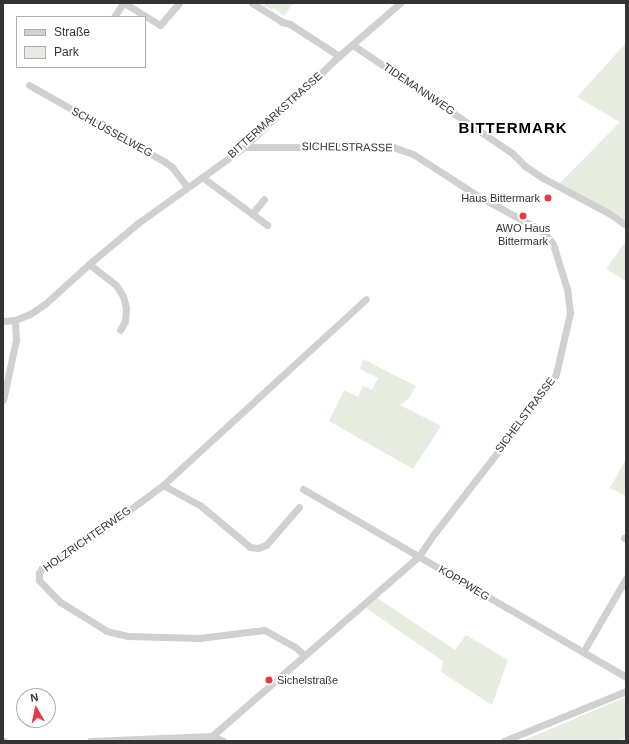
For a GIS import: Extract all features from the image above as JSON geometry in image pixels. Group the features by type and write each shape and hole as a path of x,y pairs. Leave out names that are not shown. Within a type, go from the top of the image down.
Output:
{"street":[{"path":"115,16 124,3 145,16"},
{"path":"146,16 160,25 179,3"},
{"path":"252,3 282,22 290,24 339,56"},
{"name":"BITTERMARKSTRASSE","path":"3,320 15,320 30,314 45,304 89,264 138,223 244,147 339,56 400,3"},
{"name":"TIDEMANNWEG","path":"353,45 512,153 525,166 543,178 610,214 626,225"},
{"name":"SCHLÜSSELWEG","path":"29,85 165,162 172,167 188,187"},
{"name":"SICHELSTRASSE","path":"212,736 419,556 434,534 549,386 556,374 570,313 566,289 553,244 547,236 539,229 478,196 403,149 360,146 244,147"},
{"path":"202,177 267,225"},
{"path":"252,214 264,199"},
{"path":"89,264 116,285 123,296 126,308 125,321 120,330"},
{"name":"HOLZRICHTERWEG","path":"304,655 294,647 264,630 199,638 128,636 107,631 60,602 39,580 39,573 42,568 100,532 163,485 366,299"},
{"path":"3,400 16,340 15,320"},
{"path":"163,485 201,506 250,547 258,548 266,545 299,507"},
{"name":"KOPPWEG","path":"303,489 626,677"},
{"path":"583,652 626,578"},
{"path":"504,741 626,691"},
{"path":"90,741 212,736 223,741"}],"green space":[{"path":"260,3 293,3 284,16 274,8 272,10"},
{"path":"626,43 626,225 557,186 620,122 577,97"},
{"path":"626,241 626,281 606,269"},
{"path":"363,359 416,386 409,398 400,405 441,426 413,469 329,421 344,390 358,397 363,386 372,390 378,378 360,369"},
{"path":"626,459 626,496 610,488"},
{"path":"377,598 455,650 466,635 508,660 492,705 441,672 443,661 366,608"},
{"path":"626,697 626,738 617,741 522,741"}],"place":[{"name":"Haus Bittermark","path":"548,198"},
{"name":"AWO Haus Bittermark","path":"523,216"},
{"name":"Sichelstraße","path":"269,680"}],"district":[{"name":"BITTERMARK","path":"513,128"}]}
